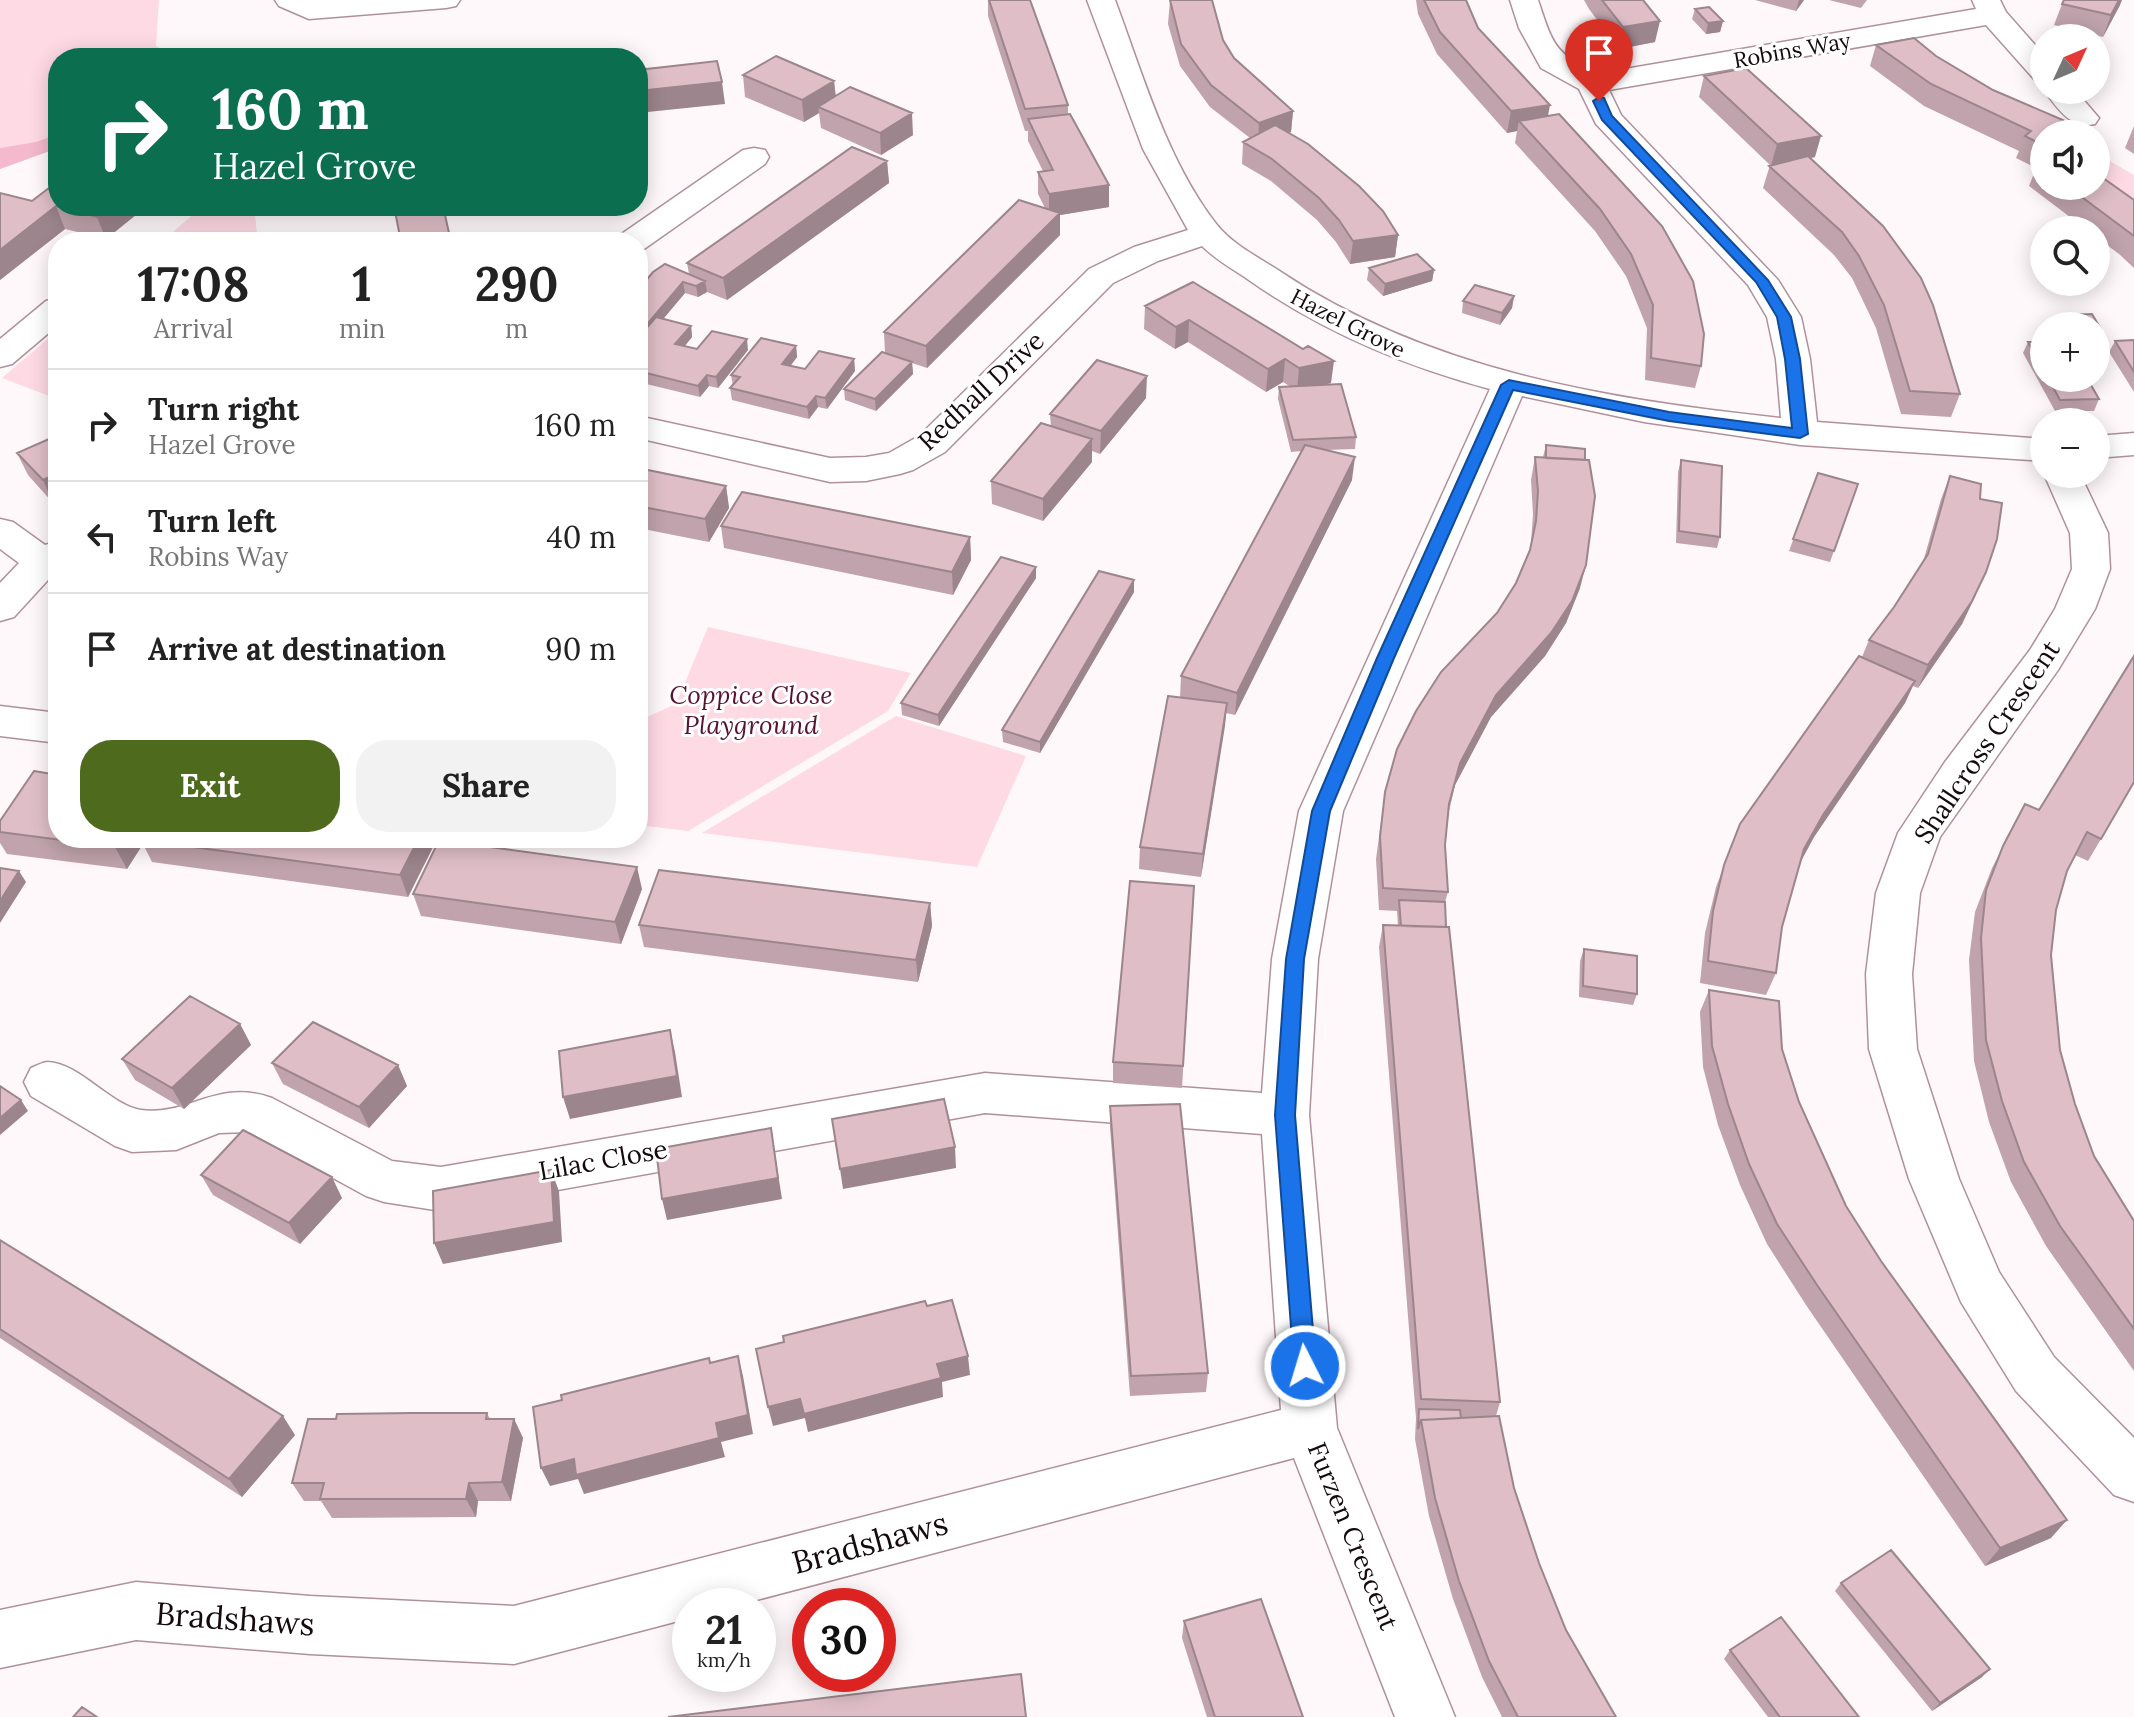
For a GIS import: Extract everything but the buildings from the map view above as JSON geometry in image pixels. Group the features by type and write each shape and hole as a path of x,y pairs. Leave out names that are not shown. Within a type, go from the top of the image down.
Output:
{"street":[{"path":"289,0 309,11 446,0"},
{"name":"Hazel Grove","path":"1101,0 1153,139 1207,234 1295,298 1401,352 1509,385 1669,417 1800,434 2030,449"},
{"path":"1524,0 1533,28 1551,62 1592,84 1607,118 1769,292 1784,317 1793,359 1800,434"},
{"path":"1989,8 2030,56"},
{"name":"Robins Way","path":"1592,84 1989,8"},
{"path":"2072,104 2084,118"},
{"path":"646,232 754,157"},
{"name":"Redhall Drive","path":"648,429 830,470 866,469 900,462 932,444 1101,276 1146,254 1207,234"},
{"path":"0,357 48,316"},
{"name":"Furzen Crescent","path":"1425,1717 1310,1428 1285,1115 1295,959 1321,811 1509,385"},
{"path":"2110,446 2134,444"},
{"name":"Shallcross Crescent","path":"2068,488 2089,533 2091,569 2075,609 2044,660 1960,773 1920,833 1898,893 1889,974 1893,1049 1934,1179 1979,1286 2035,1374 2134,1476"},
{"path":"0,531 48,557"},
{"path":"0,608 48,560"},
{"path":"0,721 48,727"},
{"name":"Lilac Close","path":"48,1082 132,1131 176,1129 216,1113 255,1112 384,1181 441,1189 985,1093 1285,1115"},
{"name":"Bradshaws","path":"0,1639 136,1611 310,1625 514,1635 1310,1428"}],"green space":[{"path":"0,0 159,0 156,46 160,48 48,48 48,152 0,169"},
{"path":"2110,161 2134,175 2134,201 2110,183"},
{"path":"191,216 255,216 257,232 173,232"},
{"path":"48,339 48,396 2,378"},
{"name":"Coppice Close Playground","path":"708,627 911,673 888,711 688,831 648,826 648,717 676,704"},
{"path":"896,716 1026,756 977,867 702,833"}],"shaded area":[{"path":"48,138 48,152 0,169 0,148"}],"route":[{"path":"1305,1366 1285,1115 1295,959 1321,811 1509,385 1669,417 1800,434 1793,359 1784,317 1761,280 1607,118 1599,101"}]}
